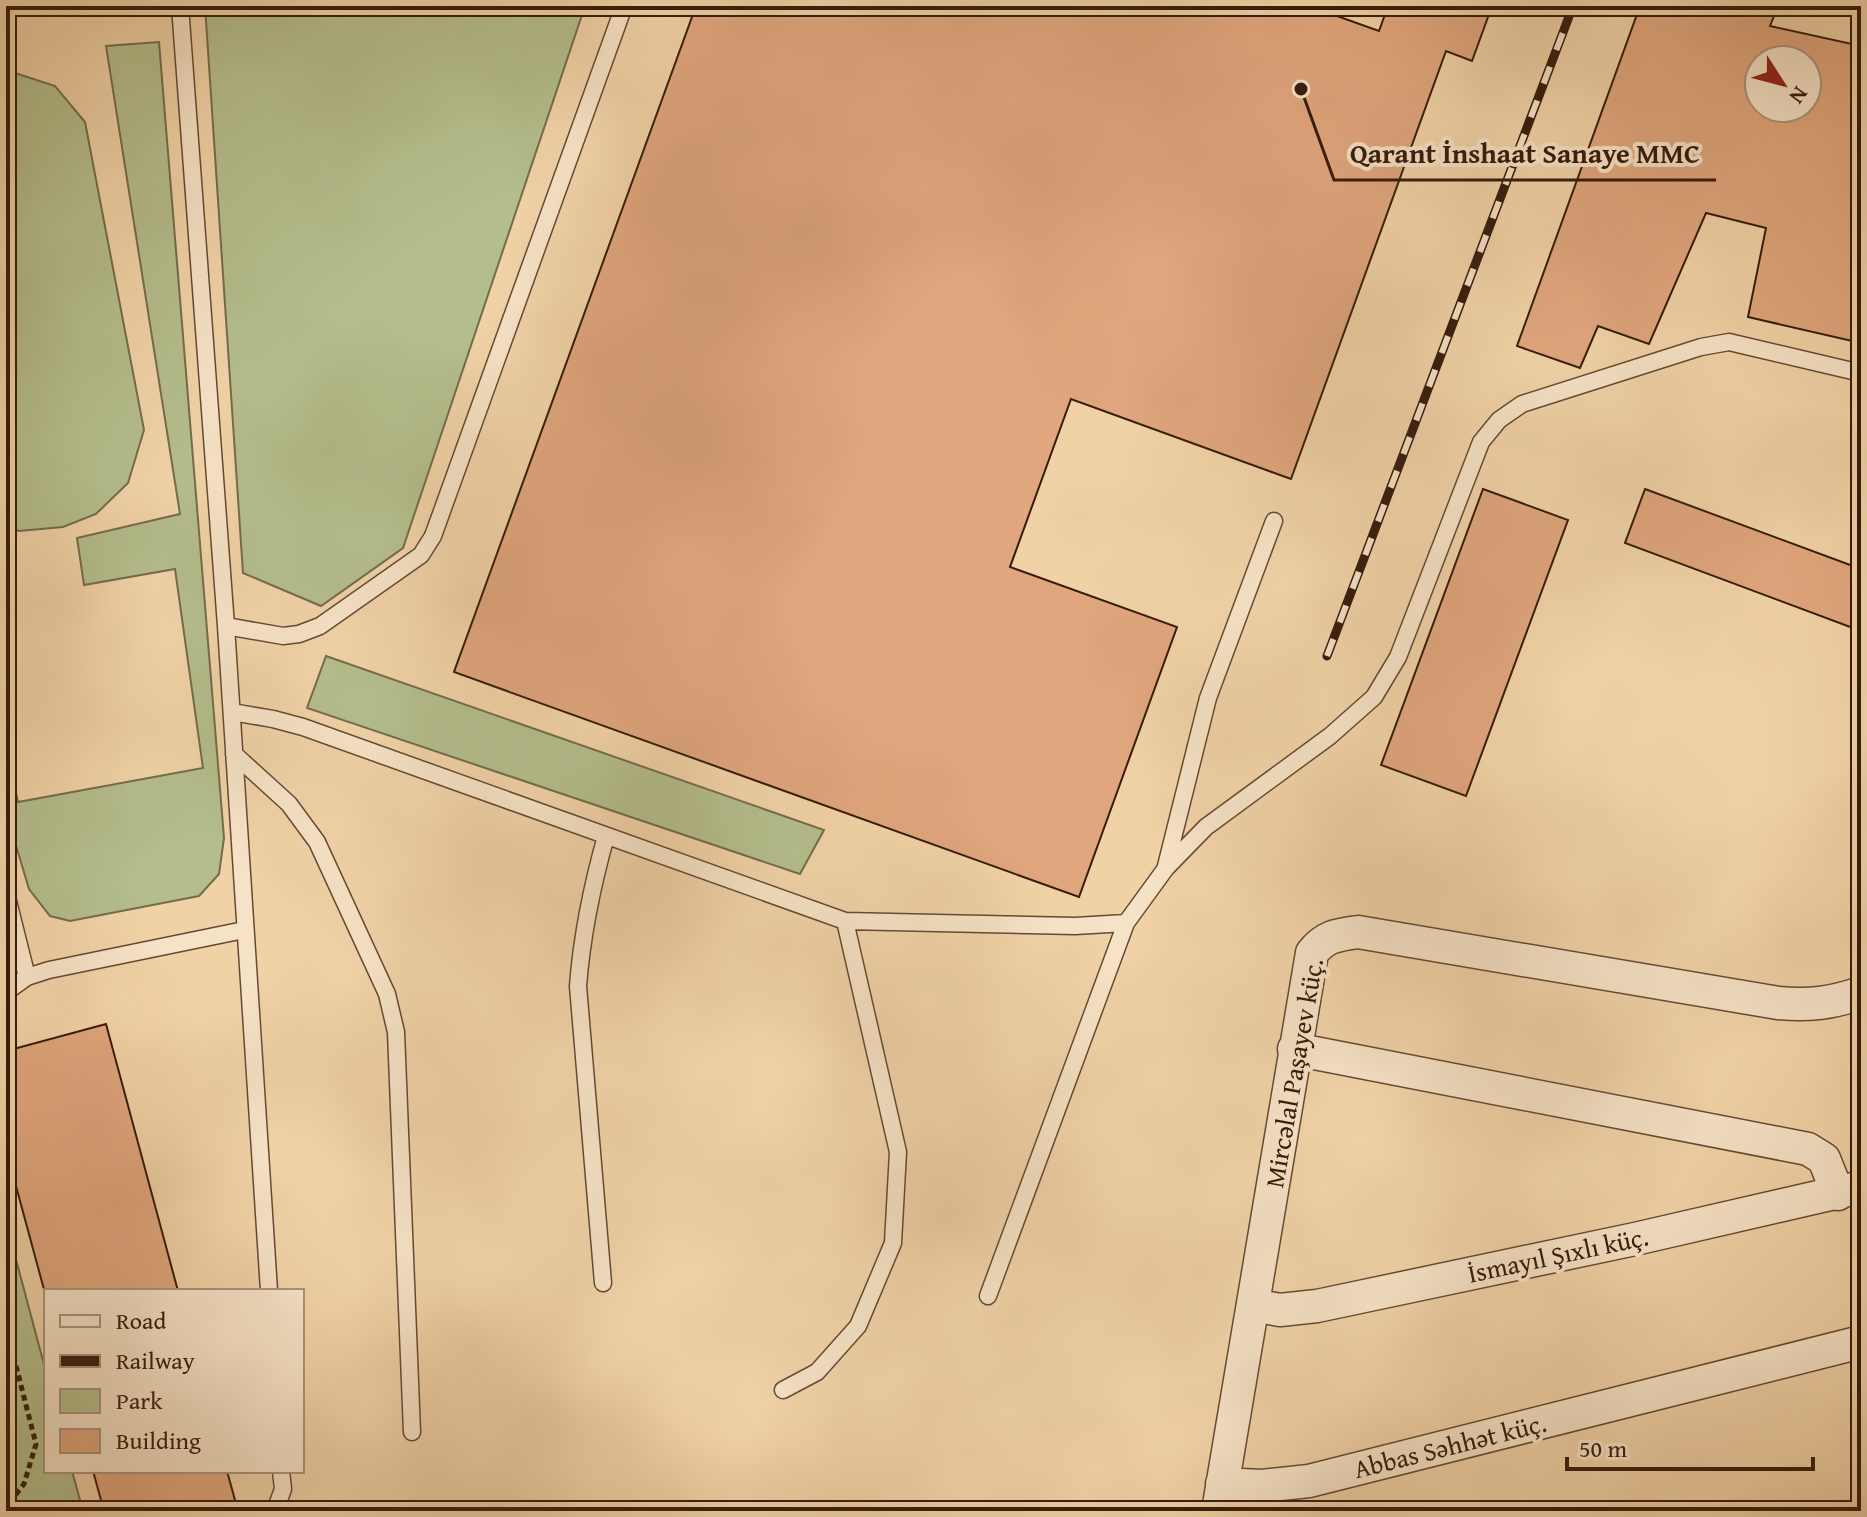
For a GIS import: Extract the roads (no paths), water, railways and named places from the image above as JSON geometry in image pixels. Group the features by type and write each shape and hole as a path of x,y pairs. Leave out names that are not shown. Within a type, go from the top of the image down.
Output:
{"street":[{"name":"Mircəlal Paşayev küç.","path":"1220,1497 1294,1049 1312,953 1321,942 1332,935 1358,932 1808,1006 1861,993"},
{"path":"1294,1049 1808,1149 1824,1159 1849,1190"},
{"name":"İsmayıl Şıxlı küç.","path":"1253,1305 1280,1310 1317,1306 1849,1190"},
{"name":"Abbas Səhhət küç.","path":"1220,1497 1261,1486 1309,1481 1861,1342"}],"lane":[{"path":"180,6 232,712 269,1289"},
{"path":"226,626 283,636 299,634 320,626 421,555 438,522 624,6"},
{"path":"988,1296 1126,923 1166,868 1206,827 1330,736 1374,697 1398,657 1481,442 1499,420 1522,404 1701,347 1729,342 1861,373"},
{"path":"1166,868 1208,698 1274,521"},
{"path":"232,712 303,727 845,921 1075,926 1126,923"},
{"path":"234,754 289,804 317,842 387,994 396,1032 412,1432"},
{"path":"603,1283 578,986 581,943 606,836"},
{"path":"6,893 27,977"},
{"path":"783,1390 817,1372 858,1326 893,1243 898,1152 845,921"},
{"path":"6,992 27,977 49,970 244,930"},
{"path":"275,1511 283,1489 281,1473"}],"railway":[{"path":"1327,656 1573,6"}],"place":[{"name":"Qarant İnshaat Sanaye MMC","path":"1301,89"}]}
